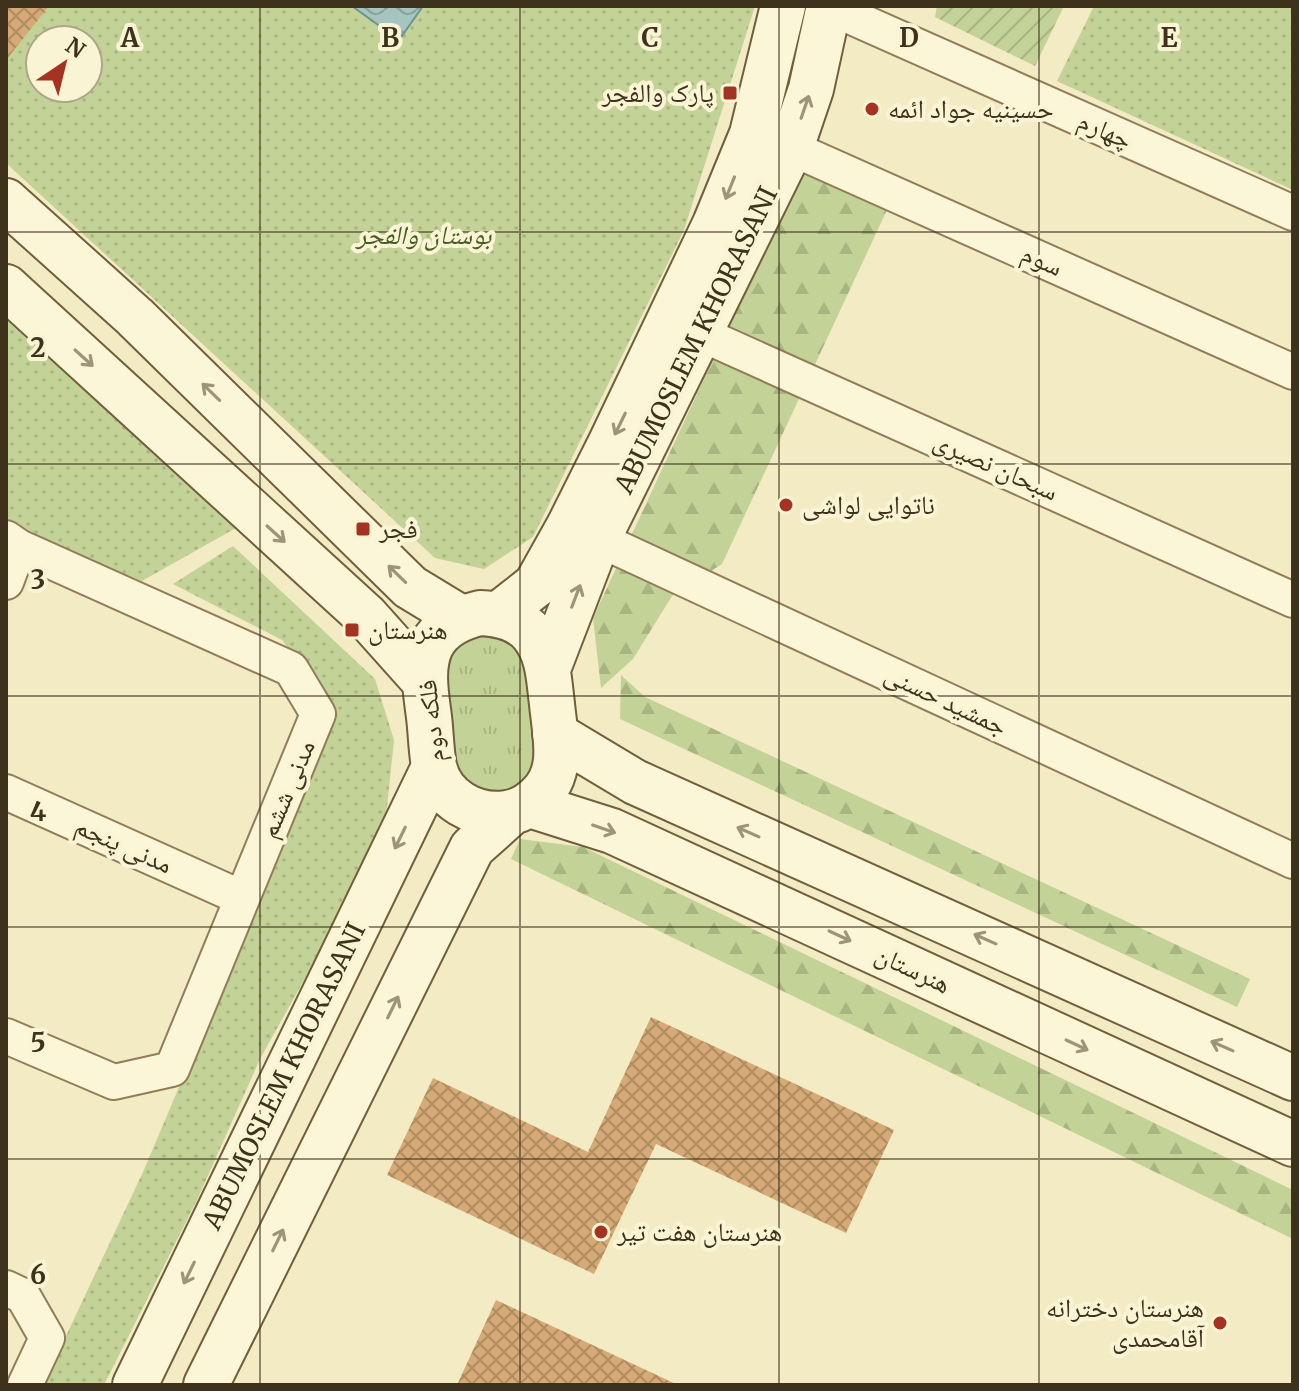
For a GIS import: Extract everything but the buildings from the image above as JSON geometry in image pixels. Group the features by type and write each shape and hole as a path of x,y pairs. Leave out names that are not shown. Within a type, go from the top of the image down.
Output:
{"main road":[{"name":"ABUMOSLEM KHORASANI","path":"480,616 536,585 618,428 715,224 752,134 783,6"},
{"name":"ABUMOSLEM KHORASANI","path":"548,669 598,539 791,148 811,89 829,6"},
{"path":"6,201 135,317 410,587 480,616 517,621 532,634 543,650 548,669 557,755 554,774 544,791 472,848 206,1385"},
{"path":"8,291 366,616 425,682"},
{"name":"فلکه دوم","path":"480,616 444,629 432,644 426,662 425,682 434,767 442,786 455,801 472,810 492,815 520,809"},
{"path":"555,734 635,782 1293,1078"},
{"name":"ABUMOSLEM KHORASANI","path":"135,1385 434,767"},
{"name":"هنرستان","path":"520,809 612,831 1293,1144"}],"street":[{"name":"چهارم","path":"829,6 1293,213"},
{"name":"سوم","path":"791,148 1293,372"},
{"name":"سبحان نصیری","path":"699,333 1293,600"},
{"name":"جمشید حسنی","path":"598,539 1293,861"},
{"path":"6,582 12,543"},
{"name":"مدنی ششم","path":"6,1036 114,1082 172,1069 318,714 291,669 12,543"},
{"name":"مدنی پنجم","path":"6,792 242,898"},
{"path":"6,1288 23,1296 47,1338 25,1385"}],"green space":[{"name":"بوستان والفجر","path":"6,6 755,6 684,230 533,537 484,569 435,558 6,163"},
{"path":"937,6 1064,6 1035,66 935,17"},
{"path":"1094,6 1293,6 1293,190 1057,81"},
{"path":"807,157 893,197 722,564 672,596 633,659 601,688 593,618"},
{"path":"6,320 236,528 142,581 28,533 6,517"},
{"path":"233,546 375,679 394,740 385,826 260,1059 197,1200 104,1385 43,1385 143,1172 336,711 282,640 173,584"},
{"path":"466,633 513,636 530,655 536,726 534,774 523,787 493,797 452,779 439,680 451,645"},
{"path":"621,675 645,697 1250,979 1237,1007 620,719"},
{"path":"520,839 583,847 1293,1190 1293,1239 511,859"}],"water":[{"path":"352,6 423,6 399,40"}],"place":[{"name":"پارک والفجر","path":"730,93"},
{"name":"حسینیه جواد ائمه","path":"872,109"},
{"name":"ناتوایی لواشی","path":"786,505"},
{"name":"فجر","path":"363,529"},
{"name":"هنرستان","path":"352,630"},
{"name":"هنرستان هفت تیر","path":"601,1232"},
{"name":"هنرستان دخترانه آقامحمدی","path":"1220,1323"}]}
